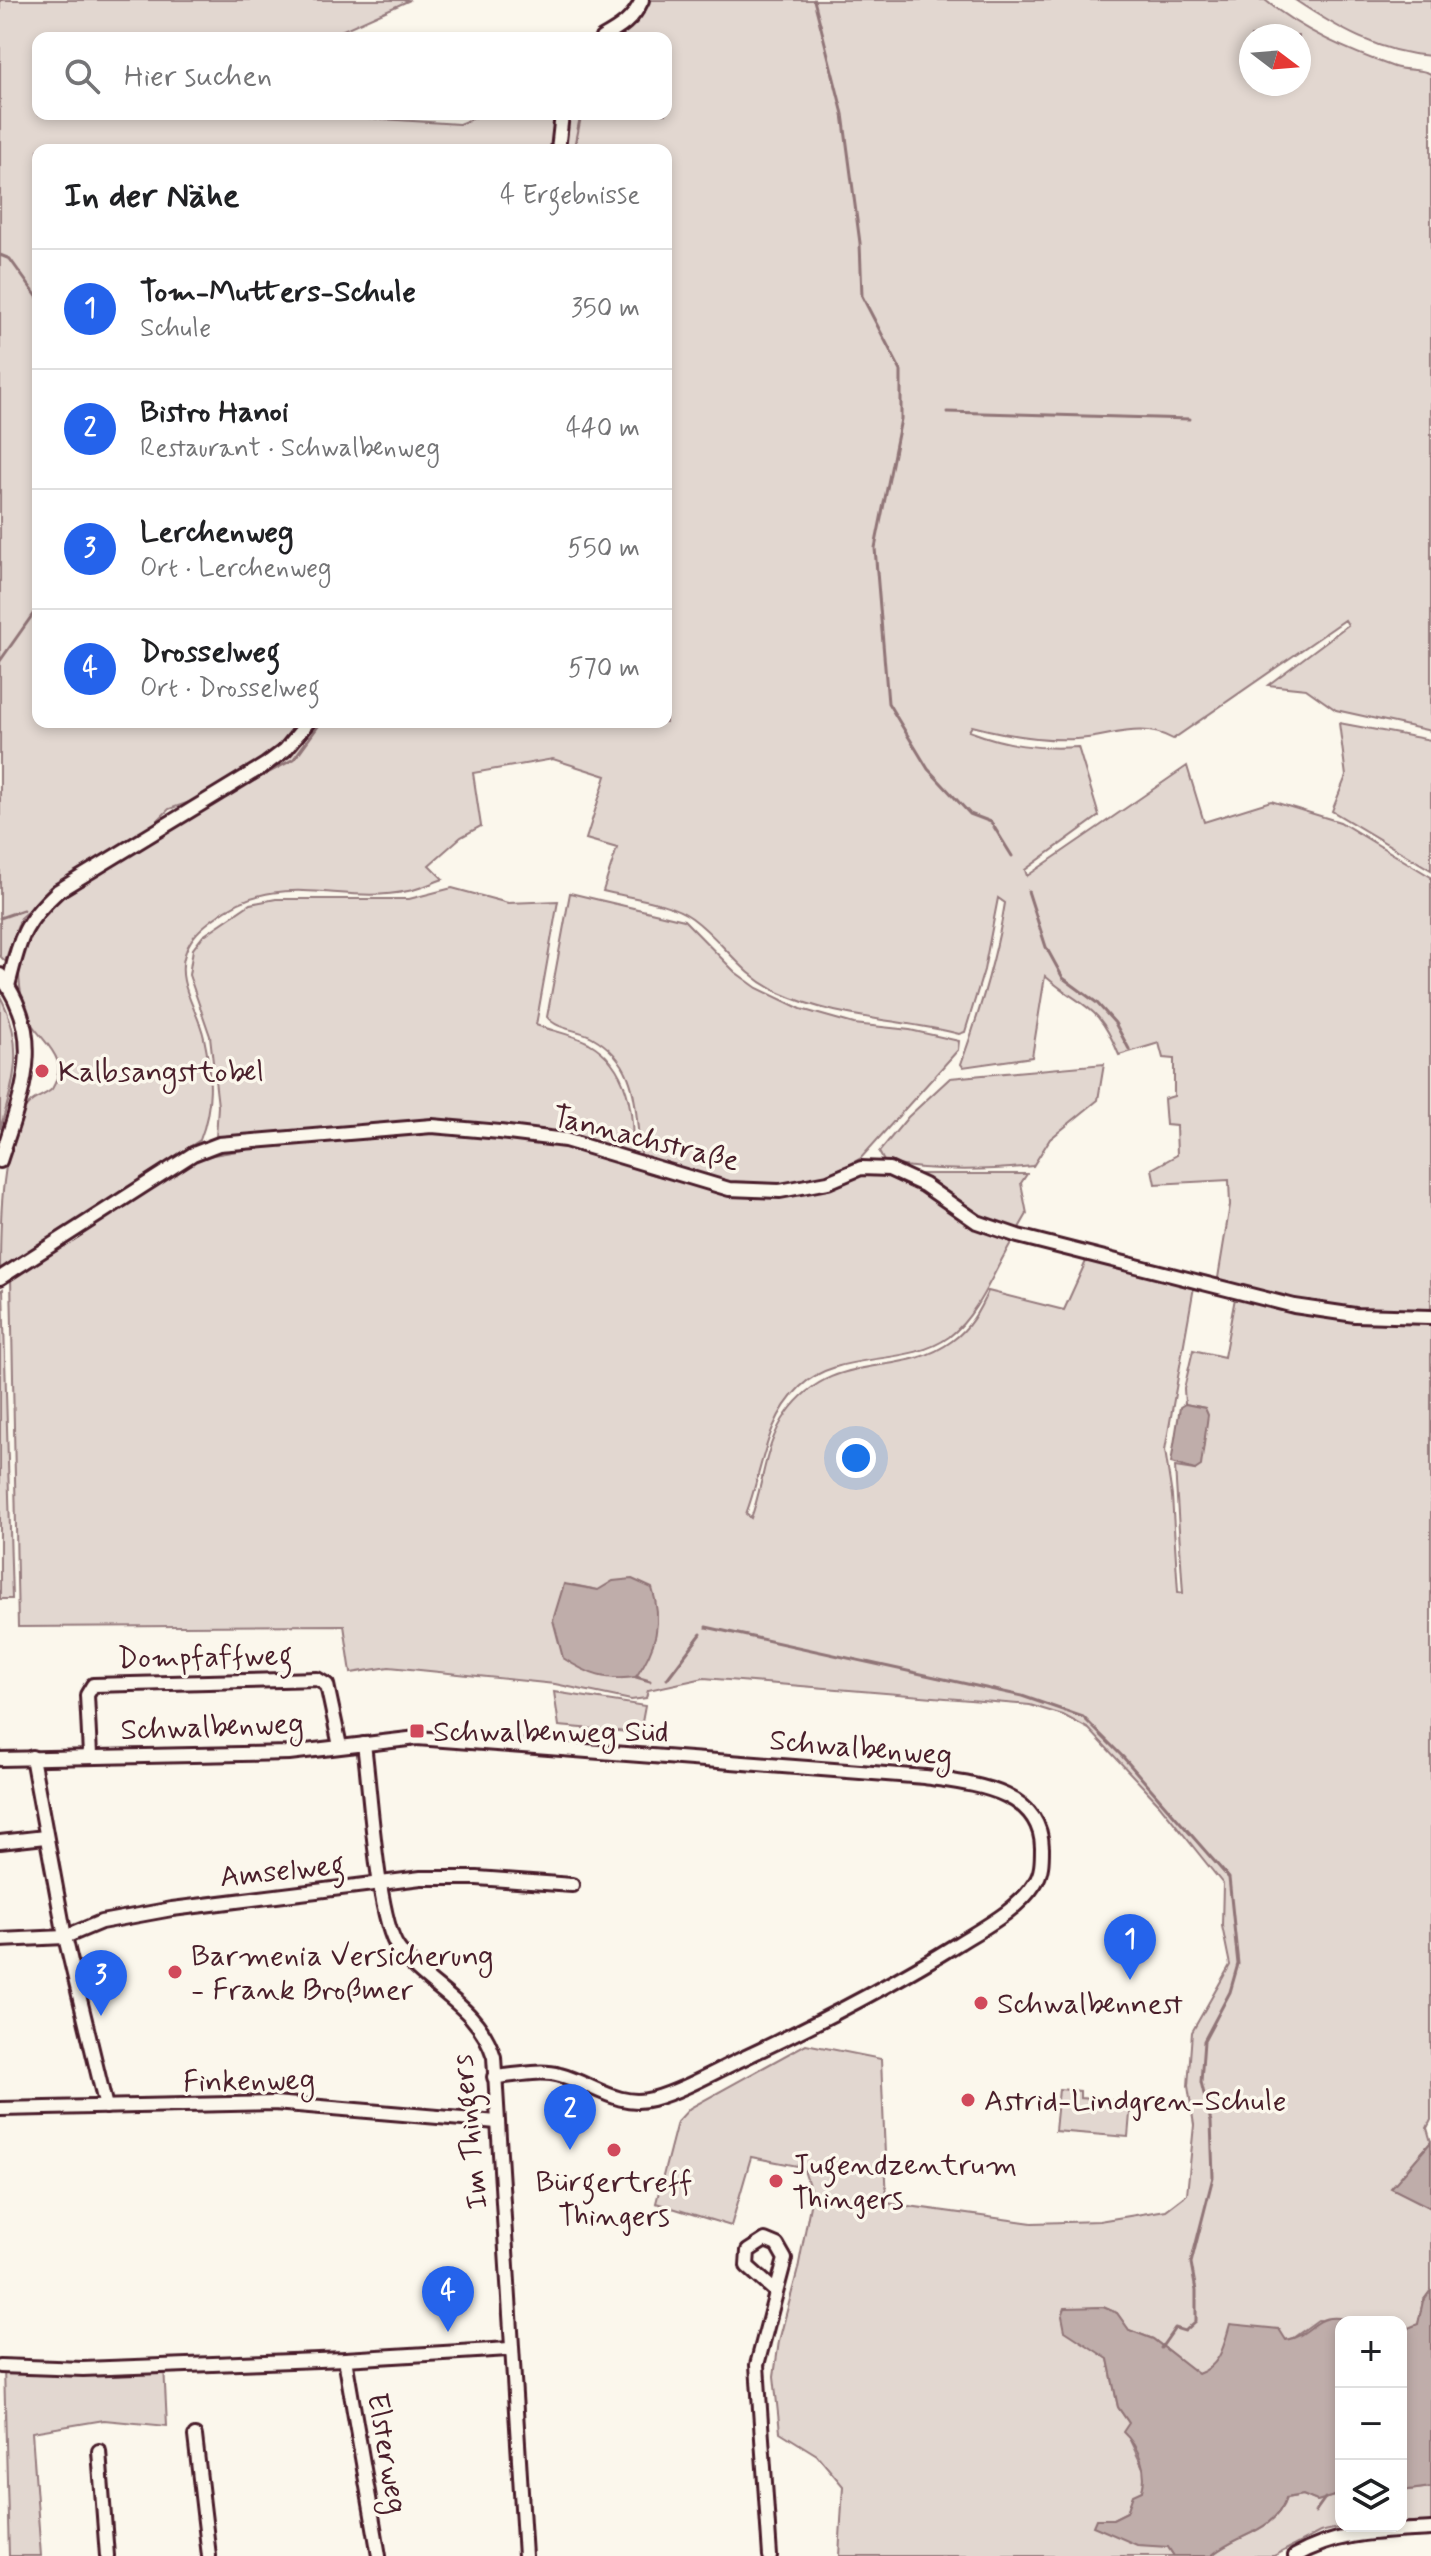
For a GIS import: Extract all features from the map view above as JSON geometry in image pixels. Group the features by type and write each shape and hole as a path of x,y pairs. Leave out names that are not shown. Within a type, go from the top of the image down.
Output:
{"street":[{"path":"613,32 636,13 642,0"},
{"path":"559,144 561,120"},
{"path":"0,1161 26,1073 28,1052 23,1017 4,981 23,930 33,913 58,891 265,765 285,750 303,728"},
{"name":"Tannachstraße","path":"0,1278 207,1147 432,1126 565,1140 729,1189 755,1192 828,1182 861,1168 889,1169 924,1185 977,1222 1018,1236 1294,1306 1355,1315 1431,1317"},
{"name":"Dompfaffweg","path":"90,1755 87,1695 93,1685 317,1679 327,1685 340,1746"},
{"name":"Schwalbenweg","path":"0,1759 289,1753 417,1738 505,1742 925,1777 1005,1793 1033,1818 1042,1836 1042,1861 1033,1887 991,1923 871,1996 714,2072 651,2099 636,2101 599,2092 560,2075 494,2077"},
{"name":"Im Thingers","path":"364,1744 389,1930 398,1948 480,2026 494,2057 509,2349 525,2556"},
{"path":"32,1757 65,1937 106,2107"},
{"path":"0,1842 45,1837"},
{"name":"Amselweg","path":"0,1940 65,1937 101,1922 172,1909 421,1878 477,1878 572,1885"},
{"name":"Finkenweg","path":"0,2109 329,2105 497,2122"},
{"path":"770,2556 757,2365 775,2291"},
{"path":"0,2366 83,2369 509,2349"},
{"name":"Elsterweg","path":"345,2359 379,2556"},
{"path":"195,2436 209,2556"},
{"path":"99,2451 107,2556"},
{"path":"1295,2556 1321,2542 1353,2533 1431,2529"}],"shaded area":[{"path":"0,0 410,0 338,32 32,32 32,120 398,120 459,124 469,120 672,120 672,32 621,32 640,17 649,0 1265,0 1299,24 1239,24 1239,96 1311,96 1311,31 1394,67 1431,74 1431,731 1336,710 1306,689 1268,685 1348,625 1345,620 1173,739 1149,731 1050,739 972,726 969,731 1023,745 1078,747 1099,816 1025,870 1027,876 1187,766 1204,822 1271,801 1340,822 1431,877 1431,1312 1323,1304 1217,1284 1230,1205 1229,1180 1155,1184 1152,1169 1177,1155 1176,1126 1166,1125 1164,1099 1174,1096 1174,1059 1163,1058 1159,1043 1119,1055 1096,1015 1045,976 1032,1057 963,1067 961,1064 987,985 1001,924 1005,903 998,898 984,970 965,1032 959,1034 802,1002 753,976 704,927 683,912 603,891 617,848 586,839 606,776 553,759 473,773 481,826 461,837 429,865 443,879 412,890 383,894 286,891 262,895 237,903 201,929 191,941 183,962 185,985 201,1027 209,1064 209,1103 200,1140 0,1271 4,1182 13,1135 31,1102 52,1089 58,1070 55,1055 33,1026 24,1006 19,967 26,932 61,894 88,875 228,796 201,798 169,809 143,835 61,882 21,917 5,961 0,956"},
{"path":"1295,0 1431,0 1431,56 1394,50 1360,37"},
{"path":"1339,723 1431,740 1431,870 1332,811 1346,776"},
{"path":"452,888 508,903 558,901 536,1025 589,1043 613,1064 621,1077 630,1107 632,1154 501,1127 324,1129 216,1138 218,1106 210,1036 189,975 193,949 203,936 250,904 276,899 409,899"},
{"path":"570,893 684,920 735,972 757,988 801,1009 854,1024 910,1030 959,1041 958,1050 861,1158 826,1178 780,1188 729,1185 642,1160 633,1092 620,1062 592,1037 556,1024 547,1017"},
{"path":"0,996 13,1030 15,1062 0,1129"},
{"path":"1104,1064 1098,1100 1050,1139 1033,1166 978,1170 922,1168 885,1163 879,1152 908,1117 950,1078"},
{"path":"431,1132 564,1144 655,1175 754,1197 780,1195 863,1172 887,1173 902,1177 975,1226 1012,1241 977,1305 949,1337 913,1353 834,1368 816,1375 800,1387 779,1415 766,1447 746,1514 751,1518 779,1425 805,1393 825,1380 846,1372 932,1353 964,1331 988,1291 1064,1310 1087,1259 1194,1287 1165,1450 1172,1496 1178,1592 1183,1593 1175,1467 1195,1470 1205,1408 1185,1404 1184,1389 1193,1350 1224,1357 1235,1298 1354,1321 1431,1323 1431,2120 1427,2128 1431,2142 1392,2188 1431,2208 1431,2290 1423,2301 1418,2325 1407,2329 1407,2316 1335,2316 1335,2320 1318,2320 1293,2338 1220,2357 1209,2370 1198,2374 1153,2339 1129,2330 1117,2313 1103,2307 1088,2308 1098,2351 1108,2359 1118,2407 1129,2423 1129,2438 1146,2474 1142,2491 1133,2496 1127,2512 1113,2519 1096,2519 1168,2547 1174,2556 839,2556 843,2486 817,2455 780,2432 774,2376 812,2195 803,2167 751,2157 731,2226 656,2203 677,2122 690,2108 806,2044 881,2059 887,2203 1032,2223 1099,2221 1166,2210 1187,2194 1194,2125 1188,2086 1192,2032 1230,1965 1222,1926 1223,1884 1159,1804 1089,1729 1063,1715 1030,1705 704,1678 648,1690 646,1698 631,1700 555,1684 410,1669 389,1667 351,1673 344,1625 18,1627 11,1277 196,1158 302,1140","holes":["573,1585 598,1590 553,1620"]},
{"path":"917,1174 1027,1174 1021,1183 1027,1214 1016,1233 980,1220"},
{"path":"3,1289 12,1599 0,1599 0,1291"},
{"path":"1185,1404 1205,1408 1208,1415 1201,1466 1195,1470 1171,1463 1180,1407"},
{"path":"632,1579 652,1588 657,1612 653,1645 636,1677 598,1675 563,1658 553,1620 564,1584 598,1590 613,1581"},
{"path":"554,1692 645,1706 640,1733 559,1726"},
{"path":"1059,2089 1080,2091 1080,2098 1131,2102 1128,2137 1055,2131"},
{"path":"1431,2142 1431,2208 1391,2188"},
{"path":"1431,2290 1431,2487 1407,2490 1407,2329 1418,2324 1423,2301"},
{"path":"1103,2307 1117,2313 1129,2330 1153,2339 1198,2374 1217,2360 1230,2324 1279,2329 1286,2340 1323,2320 1335,2318 1335,2496 1317,2501 1303,2495 1286,2498 1273,2519 1264,2526 1211,2556 1174,2556 1168,2547 1137,2545 1093,2526 1096,2519 1113,2519 1127,2512 1133,2495 1142,2491 1144,2475 1141,2459 1123,2432 1129,2423 1118,2407 1108,2359 1065,2331 1062,2316 1065,2308"},
{"path":"164,2365 167,2426 104,2420 32,2432 41,2556 9,2556 4,2367"},
{"path":"1431,2487 1431,2522 1407,2522 1407,2490"},
{"path":"1303,2495 1317,2501 1335,2496 1335,2529 1320,2532 1274,2556 1211,2556 1264,2526 1281,2510 1286,2498"}],"waterway":[{"path":"814,0 843,114 860,243 862,296 901,371 901,419 875,548 888,703 928,769 970,814 991,822 1012,856"},
{"path":"575,144 580,120"},
{"path":"0,255 10,259 32,290"},
{"path":"947,412 1190,419"},
{"path":"0,661 32,616"},
{"path":"235,790 294,759 317,728"},
{"path":"50,888 141,833"},
{"path":"1028,891 1046,947 1063,978 1097,1003 1115,1023 1129,1049"},
{"path":"0,918 23,910"},
{"path":"706,1627 1022,1696 1083,1717 1123,1757 1229,1878 1238,1964 1230,1992 1204,2041 1201,2082 1211,2122 1213,2177 1191,2263 1196,2291 1196,2321 1185,2331 1175,2328 1161,2348"},
{"path":"667,1679 701,1634"},
{"path":"636,1677 650,1681"},
{"path":"1315,2512 1325,2498"}],"place":[{"name":"Kalbsangsttobel","path":"42,1071"},
{"name":"Schwalbenweg Süd","path":"417,1731"},
{"name":"Barmenia Versicherung - Frank Broßmer","path":"175,1972"},
{"name":"Tom-Mutters-Schule","path":"1130,1980"},
{"name":"Schwalbennest","path":"981,2003"},
{"name":"Lerchenweg","path":"101,2016"},
{"name":"Astrid-Lindgren-Schule","path":"968,2100"},
{"name":"Bistro Hanoi","path":"570,2150"},
{"name":"Bürgertreff Thingers","path":"614,2150"},
{"name":"Jugendzentrum Thingers","path":"776,2181"},
{"name":"Drosselweg","path":"448,2332"}]}
